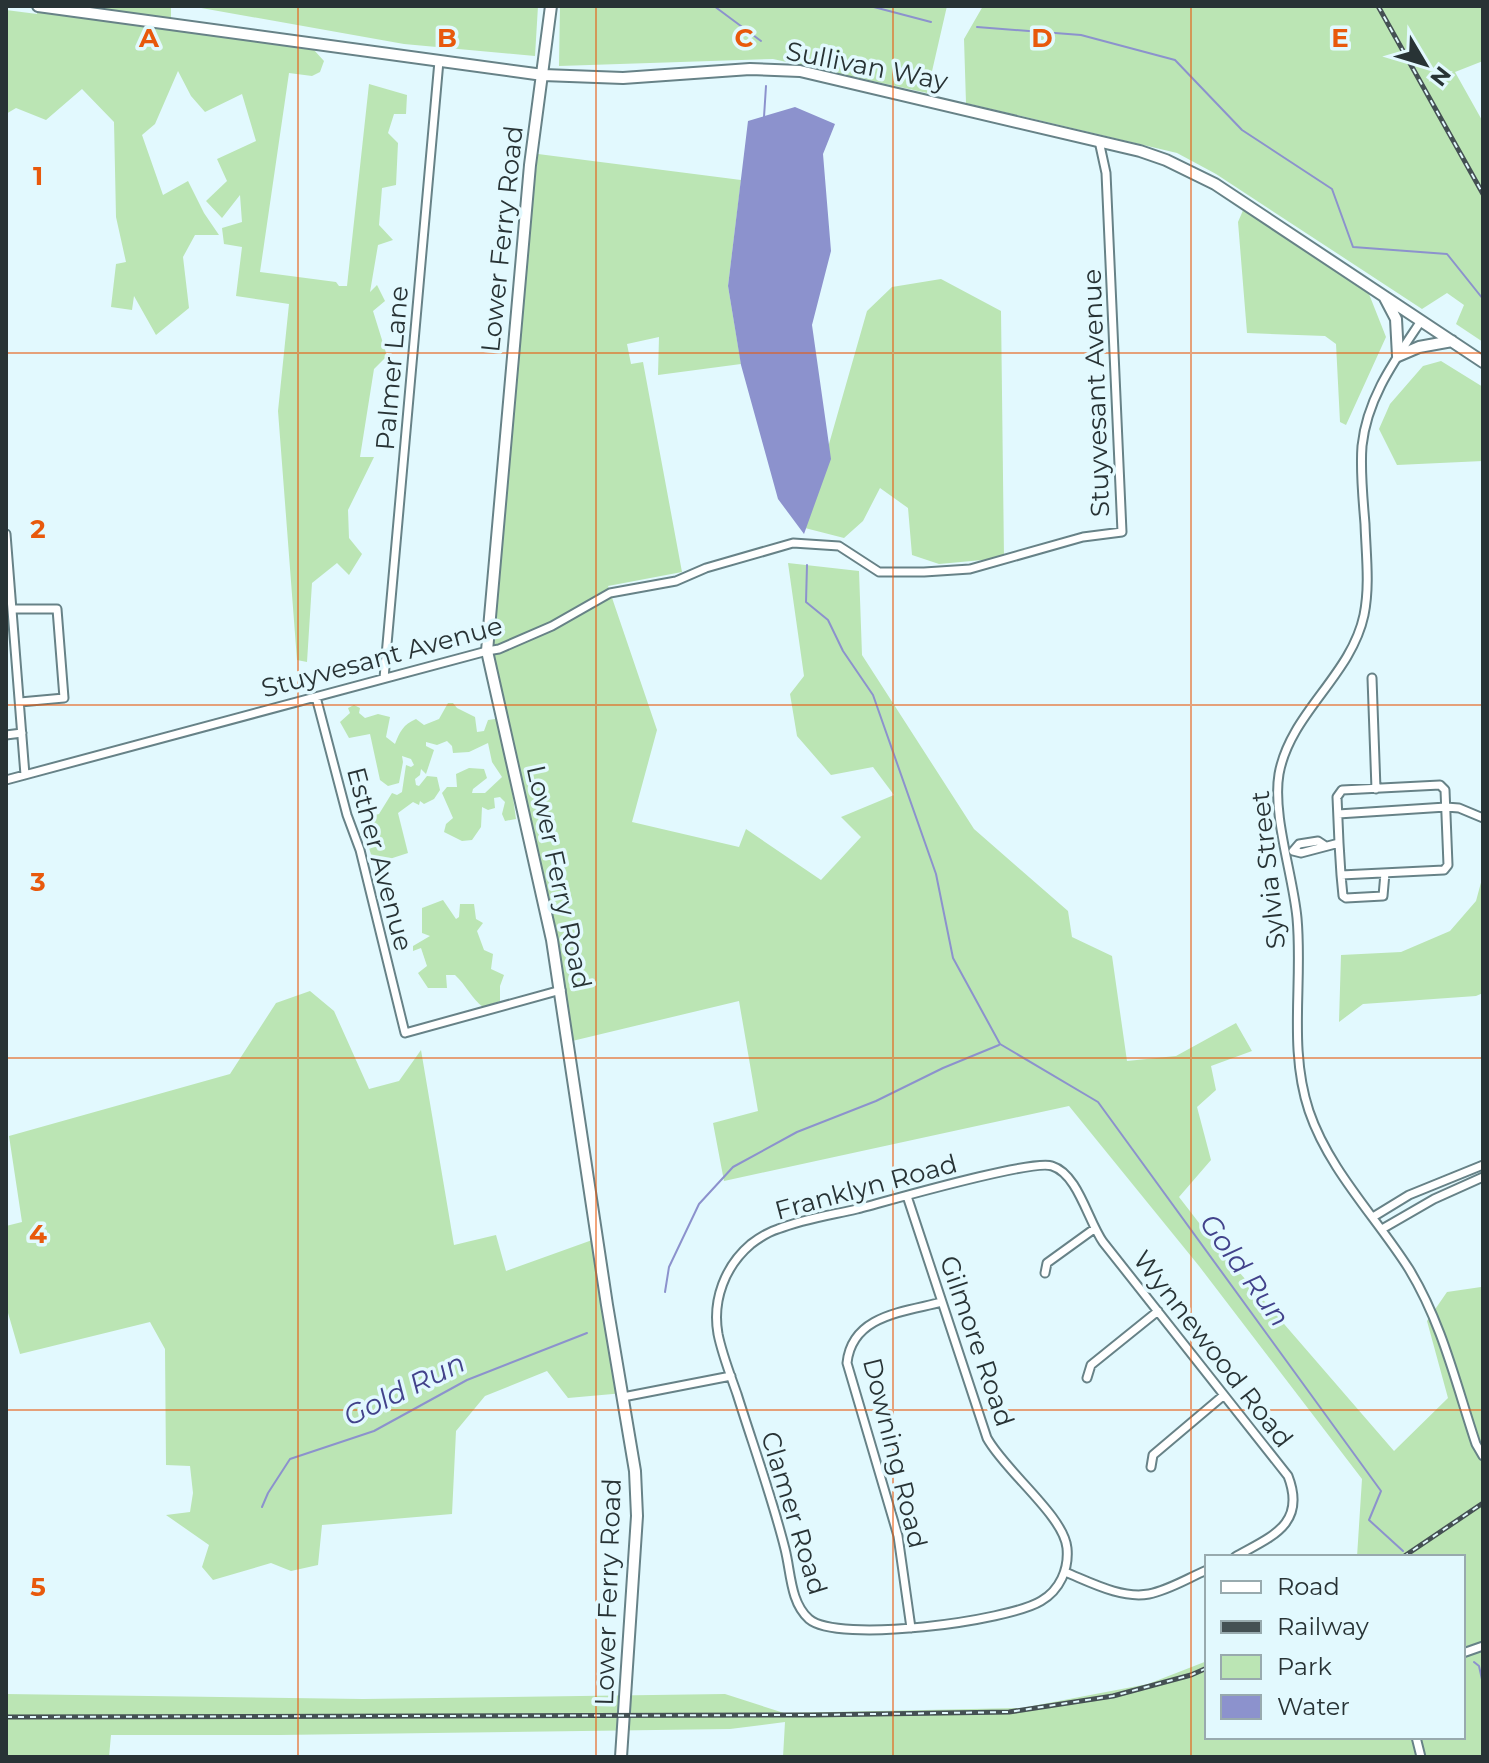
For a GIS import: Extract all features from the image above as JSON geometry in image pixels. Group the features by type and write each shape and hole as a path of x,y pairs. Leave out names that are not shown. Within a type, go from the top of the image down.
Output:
{"main road":[{"name":"Sullivan Way","path":"38,6 543,75 623,78 750,69 800,71 1099,141 1166,160 1215,184 1483,362"},
{"name":"Lower Ferry Road","path":"551,6 527,193 487,651 543,896 561,990 637,1494 621,1757"},
{"path":"1384,296 1396,319 1398,356 1419,347 1452,341"}],"street":[{"name":"Palmer Lane","path":"384,678 439,61"},
{"name":"Stuyvesant Avenue","path":"6,780 499,649 552,626 610,593 676,581 706,568 793,543 817,542 839,546 879,572 924,572 970,569 1083,537 1122,532 1106,173 1099,141"},
{"name":"Sylvia Street","path":"1421,321 1377,392 1362,445 1367,585 1360,630 1345,662 1292,737 1282,762 1278,791 1290,851 1297,919 1297,1043 1304,1094 1330,1156 1410,1272 1437,1325 1476,1444 1483,1456"},
{"path":"6,534 25,775"},
{"path":"12,609 57,609 64,698 20,702"},
{"path":"1372,678 1376,789"},
{"name":"Esther Avenue","path":"316,697 363,863 405,1033 561,990"},
{"path":"6,735 22,733"},
{"path":"1341,875 1447,868 1445,790 1440,785 1342,790 1337,797 1339,843 1341,875 1343,896 1383,896 1385,873"},
{"path":"1338,814 1446,807 1459,808 1483,818"},
{"path":"1290,851 1299,844 1318,841 1324,845 1339,843"},
{"name":"Franklyn Road","path":"731,1376 717,1330 718,1304 726,1275 742,1252 766,1234 779,1228 1041,1165"},
{"name":"Wynnewood Road","path":"1041,1165 1049,1165 1063,1172 1074,1185 1094,1229 1288,1476 1293,1494 1292,1512 1283,1528 1238,1555"},
{"path":"1373,1217 1409,1195 1483,1165"},
{"path":"1382,1229 1434,1199 1483,1177"},
{"name":"Gilmore Road","path":"907,1196 987,1438 1003,1464 1062,1531 1068,1551 1065,1572"},
{"path":"1045,1273 1047,1263 1094,1229"},
{"name":"Downing Road","path":"911,1628 895,1525 847,1363 852,1343 870,1323 942,1302"},
{"path":"1087,1378 1091,1365 1158,1311"},
{"path":"623,1397 731,1376"},
{"name":"Clamer Road","path":"731,1376 779,1527 793,1591 800,1609 815,1623 834,1629 911,1628 981,1618 1031,1606 1050,1595 1065,1572"},
{"path":"1151,1467 1153,1455 1224,1395"},
{"path":"1065,1572 1116,1591 1138,1595 1160,1590 1205,1571"}],"green space":[{"path":"37,6 171,6 171,27 314,50 324,61 320,72 312,76 289,73 260,272 347,286 369,84 407,95 406,114 394,114 388,133 398,143 396,185 382,188 379,225 393,240 378,245 370,292 377,285 385,301 373,311 387,356 374,369 360,457 374,457 348,510 349,538 362,554 349,575 337,563 312,583 307,662 297,660 278,411 289,304 236,296 242,247 224,244 222,228 242,222 240,195 222,218 206,201 227,181 217,159 256,141 242,94 205,112 191,96 178,71 155,124 142,135 163,195 188,181 219,235 195,235 183,257 189,308 156,335 134,296 132,310 111,307 116,264 126,262 116,217 114,122 82,89 46,120 16,108 6,114 6,10 37,14"},
{"path":"190,6 538,6 535,56 404,44"},
{"path":"560,6 947,6 927,93 773,59 559,66"},
{"path":"983,6 1481,6 1483,61 1455,72 1483,122 1483,342 1456,324 1464,305 1447,293 1422,309 1216,174 1177,153 966,103 964,39"},
{"path":"538,154 741,180 728,286 741,364 658,375 659,337 627,344 631,364 643,362 682,572 608,586 657,730 632,822 739,847 746,829 821,880 861,837 841,817 894,795 873,767 831,775 797,736 790,694 804,676 788,563 859,571 862,655 974,829 1068,911 1072,937 1112,956 1127,1061 1176,1056 1236,1023 1252,1051 1211,1066 1216,1090 1197,1107 1211,1160 1179,1197 1220,1250 1394,1451 1448,1398 1427,1321 1447,1292 1481,1287 1483,1290 1483,1757 783,1757 785,1722 730,1729 111,1735 109,1757 6,1757 6,1694 363,1699 725,1694 784,1713 1022,1708 1148,1684 1205,1662 1205,1739 1465,1739 1465,1555 1357,1555 1362,1479 1199,1266 1069,1106 724,1181 713,1123 758,1111 739,1001 568,1042 491,643 495,522"},
{"path":"1244,208 1369,294 1386,337 1346,425 1340,422 1336,344 1325,336 1247,333 1238,222"},
{"path":"941,279 1001,311 1004,558 939,564 912,555 908,508 880,488 863,521 844,538 805,528 867,311 892,287"},
{"path":"1441,361 1483,387 1483,461 1397,465 1379,429 1390,404 1423,366"},
{"path":"448,703 475,717 477,732 484,731 488,720 502,718 516,819 505,821 502,814 505,802 500,797 494,798 495,808 488,810 482,807 481,827 472,840 462,841 444,832 446,824 453,818 442,793 447,787 457,787 456,774 469,768 484,769 487,778 472,793 485,793 502,777 492,762 488,743 469,752 453,753 447,741 437,745 426,742 426,746 434,750 426,774 421,769 415,779 416,785 419,786 427,776 437,777 440,790 434,799 424,804 420,801 419,805 413,802 398,813 408,853 374,864 360,819 379,814 392,793 397,795 402,792 406,765 414,765 411,759 402,756 399,783 388,786 380,780 370,734 349,738 340,722 350,713 348,708 354,705 360,708 359,713 365,718 378,714 390,717 386,737 395,744 408,724 416,719 424,725 439,719"},
{"path":"1483,875 1483,993 1363,1004 1339,1022 1341,955 1401,952 1450,931 1476,901"},
{"path":"443,900 456,919 460,904 474,904 476,919 483,923 477,931 484,950 493,954 491,969 504,975 500,1001 483,1007 455,975 446,975 447,988 428,988 418,973 427,966 421,948 413,951 413,946 430,936 422,933 422,908"},
{"path":"310,991 334,1011 369,1089 399,1081 421,1050 454,1245 496,1235 506,1271 595,1239 624,1393 568,1398 547,1371 485,1396 456,1431 452,1514 322,1525 318,1565 291,1571 271,1563 213,1580 202,1567 209,1545 166,1515 190,1512 193,1493 190,1466 166,1465 165,1349 150,1322 20,1354 6,1306 6,1226 22,1222 9,1136 230,1074 276,1003"}],"water":[{"path":"795,107 835,124 823,154 831,251 812,325 831,459 804,534 778,499 741,365 728,286 748,121"}],"waterway":[{"path":"714,6 761,41"},
{"path":"870,6 931,22"},
{"path":"977,27 1081,35 1175,60 1242,130 1332,189 1353,247 1447,254 1483,299"},
{"path":"764,117 766,86"},
{"name":"Gold Run","path":"807,565 806,602 828,620 843,651 873,695 936,874 953,958 1000,1044 1098,1102 1381,1491 1369,1520 1403,1551"},
{"name":"Gold Run","path":"665,1292 669,1267 699,1204 733,1167 797,1132 876,1101 999,1045"},
{"name":"Gold Run","path":"262,1507 290,1459 374,1431 467,1380 587,1333"},
{"name":"Gold Run","path":"1474,1662 1479,1666 1483,1684"}],"railway":[{"path":"1378,6 1483,194"},
{"path":"1406,1555 1483,1503"},
{"path":"6,1717 1009,1712 1113,1696 1205,1669"}]}
